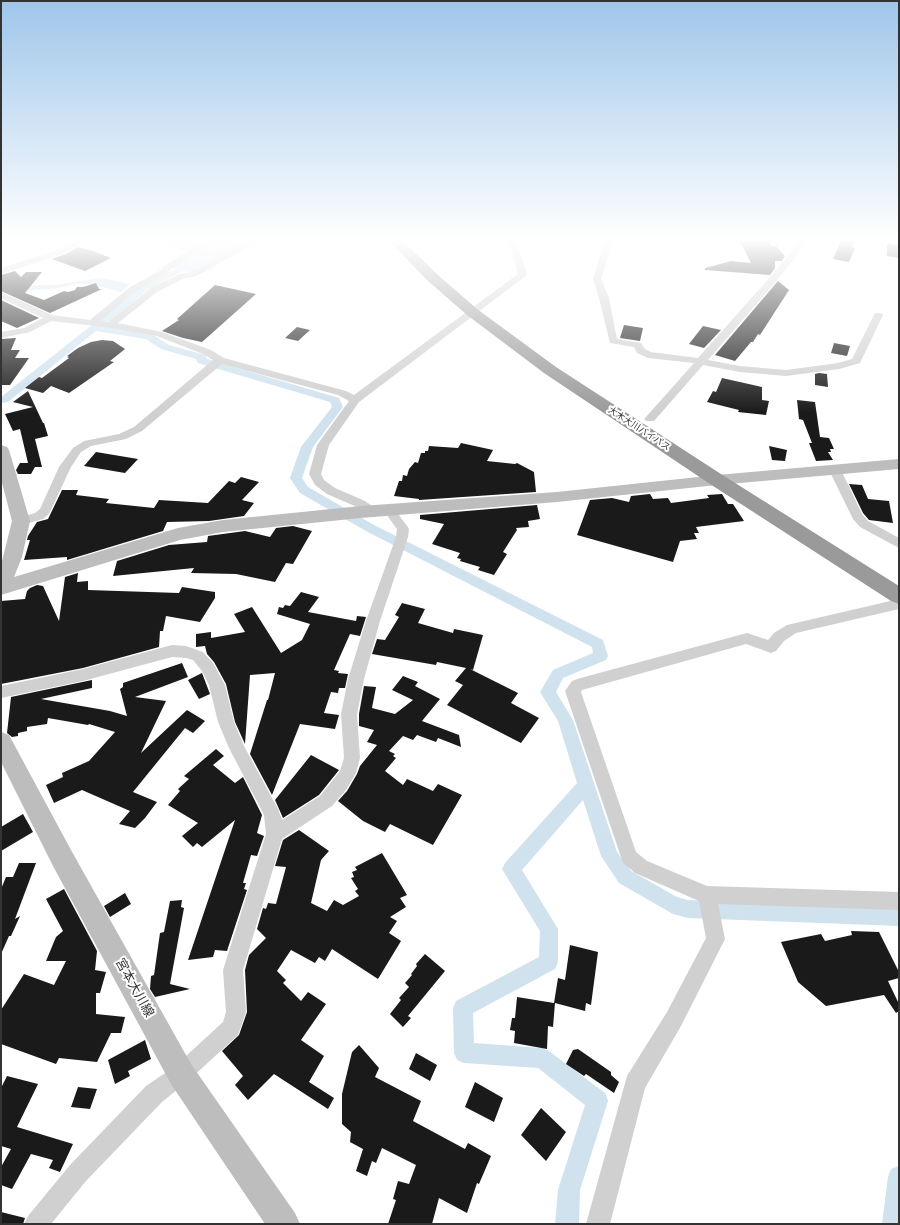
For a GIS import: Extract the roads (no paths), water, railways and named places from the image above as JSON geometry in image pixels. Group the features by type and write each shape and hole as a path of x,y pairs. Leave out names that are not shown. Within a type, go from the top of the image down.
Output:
{"highway":[{"name":"大木大川バイパス","path":"463,298 742,478 763,497 899,596"},
{"name":"大木大川バイパス","path":"468,298 477,308 550,370 717,480 763,497"},
{"name":"大木大川バイパス","path":"810,531 899,583"}],"street":[{"path":"6,298 50,318 102,323 159,334 207,352 215,364 342,393 355,400"},
{"path":"102,323 125,298"},
{"path":"102,323 141,298"},
{"path":"366,512 361,504 331,491 319,482 315,474 323,445 355,400 491,298"},
{"path":"604,298 613,341 638,345 641,351 648,355 700,361 740,369 786,373 806,372 856,361 878,315"},
{"path":"650,418 756,298"},
{"path":"1,335 27,330 50,318"},
{"path":"21,521 39,516 45,511 65,467 77,450 88,443 122,438 138,429 215,364"},
{"path":"1,450 21,521 13,557 7,574 1,582"},
{"path":"1,588 178,534 223,526 389,510 558,497 717,480 899,464"},
{"path":"835,470 857,516 864,524 899,544"},
{"path":"275,834 326,801 348,773 352,758 349,714 356,679 373,621 402,537 403,529 389,510"},
{"path":"899,604 792,629 779,638 771,647 747,638 576,685 573,692 629,857 641,867 709,906 899,901"},
{"path":"1,692 83,675 172,651 186,652 198,656 208,667 217,685 226,722 237,748 272,814 275,834 233,970 236,1012 231,1028 181,1074 154,1094 78,1173 36,1224"},
{"name":"宮本大川線","path":"1,741 62,858 181,1074 284,1224"},
{"path":"598,1224 635,1084 674,1019 716,939 709,906"}],"water":[{"path":"126,298 138,298 107,322 100,321"}],"waterway":[{"path":"1,400 4,400 101,322"},
{"path":"94,328 149,336 165,347 201,357 202,361 335,400 338,407 307,447 296,478 304,490 370,528 598,644 601,656 558,674 548,692 565,720 610,856 625,877 673,905 688,909 899,917"},
{"path":"567,1224 569,1190 597,1101 542,1058 464,1053 463,1008 548,962 549,929 511,869 586,785"},
{"path":"894,1224 899,1177"}]}
